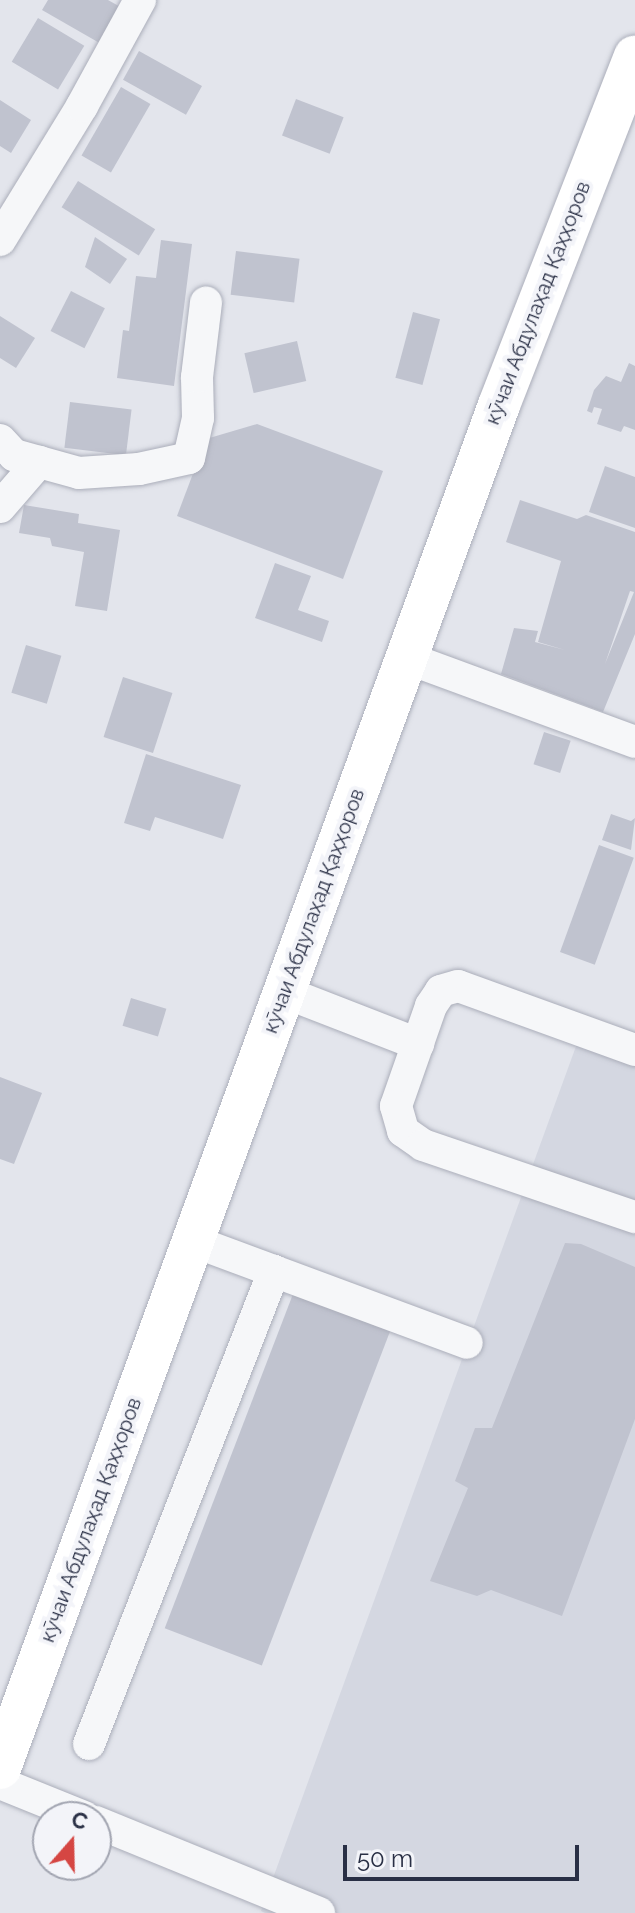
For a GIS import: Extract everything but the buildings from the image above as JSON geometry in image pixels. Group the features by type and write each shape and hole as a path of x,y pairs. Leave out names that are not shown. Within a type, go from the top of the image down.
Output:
{"main road":[{"name":"кӯчаи Абдулаҳад Қаҳҳоров","path":"0,1768 407,658 630,82"}],"street":[{"path":"0,240 82,106 140,0"},
{"path":"0,440 14,455 79,473 139,469 189,458 198,418 197,377 206,303"},
{"path":"0,507 39,462"},
{"path":"407,658 635,742"},
{"path":"635,1050 458,986 441,991 431,1006 396,1106 403,1131 423,1145 635,1217"},
{"path":"284,992 418,1044"},
{"path":"193,1241 467,1343"},
{"path":"89,1744 274,1271"},
{"path":"0,1783 44,1801"},
{"path":"112,1829 319,1913"}],"shaded area":[{"path":"583,1027 635,1046 635,1913 265,1913 261,1911"}]}
